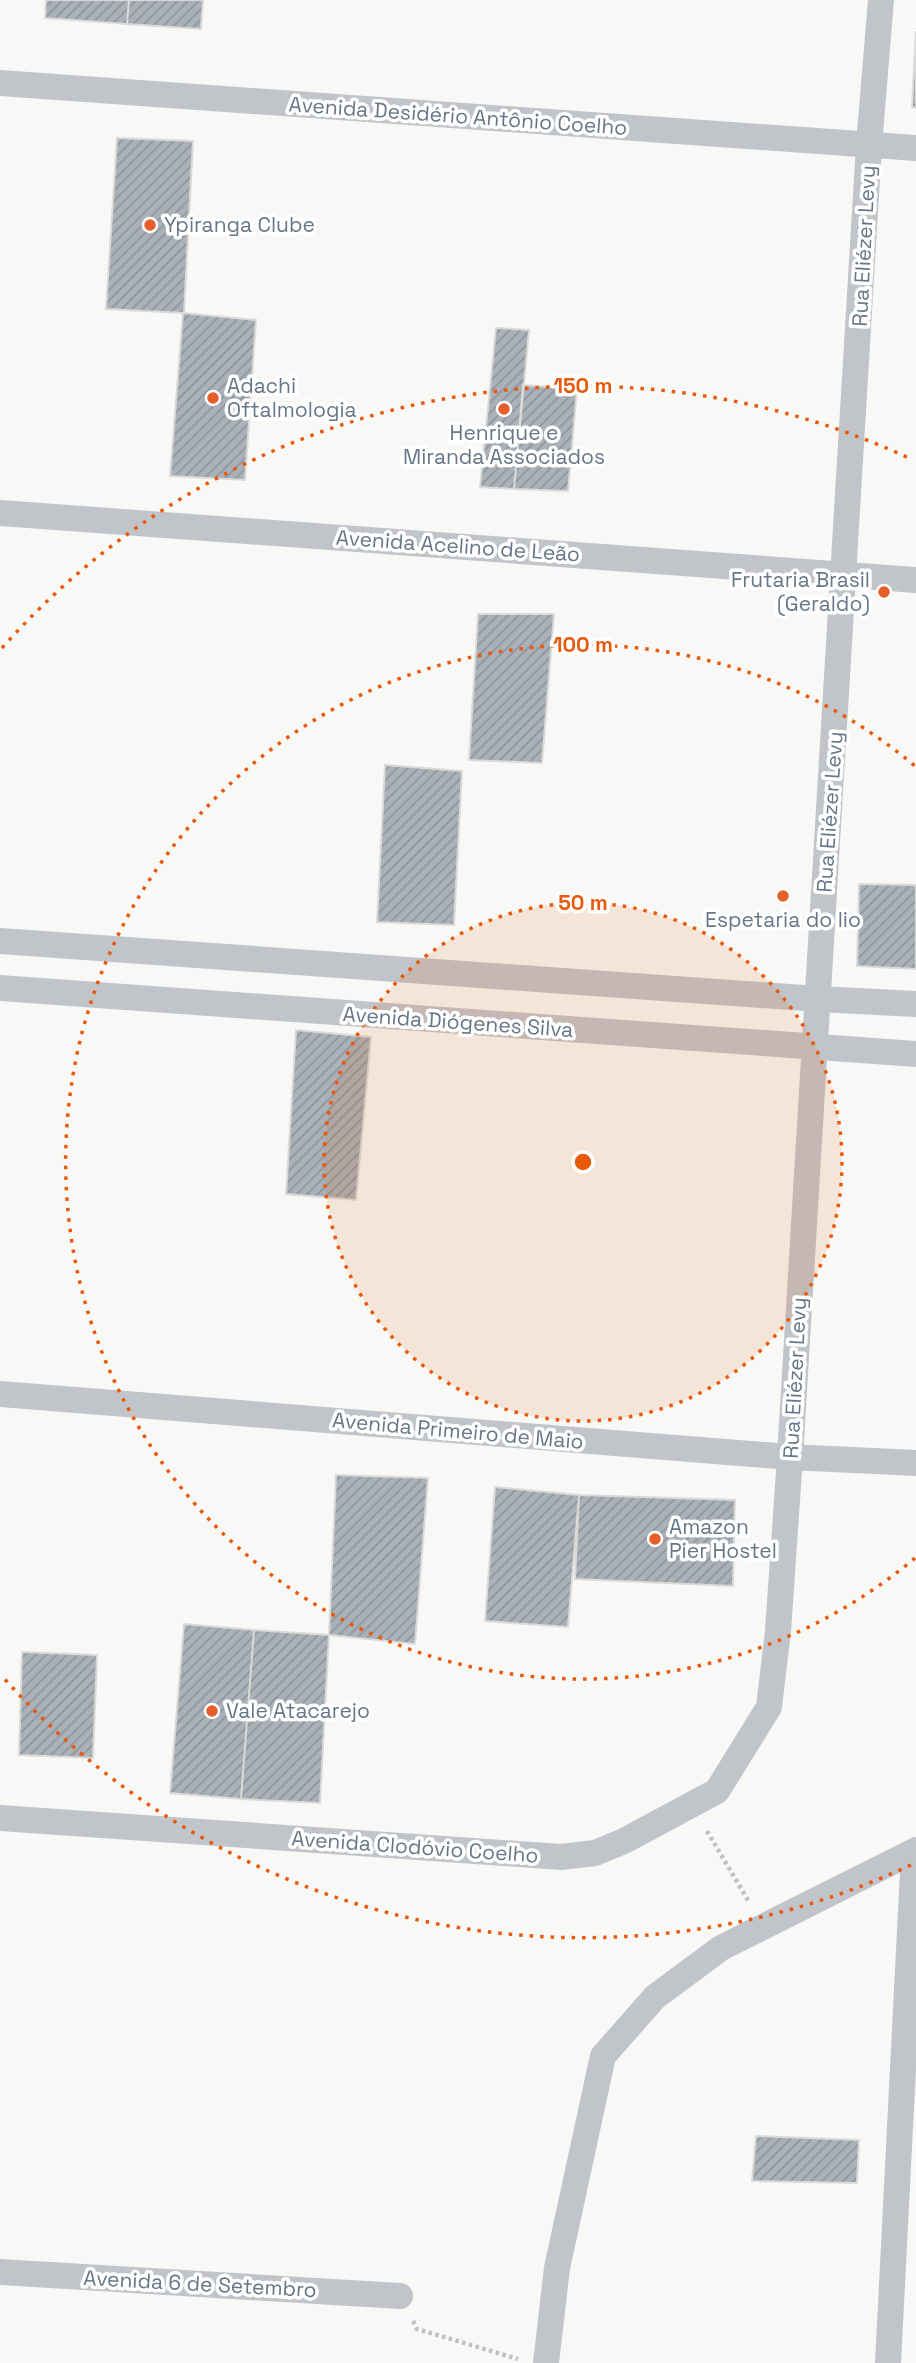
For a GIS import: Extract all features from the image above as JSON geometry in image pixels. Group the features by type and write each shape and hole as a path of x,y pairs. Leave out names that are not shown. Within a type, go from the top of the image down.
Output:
{"street":[{"name":"Rua Eliézer Levy","path":"769,1707 778,1631 790,1457 869,145 881,0"},
{"name":"Avenida Desidério Antônio Coelho","path":"0,83 916,148"},
{"name":"Avenida Acelino de Leão","path":"0,513 916,580"},
{"path":"0,941 916,1004"},
{"name":"Avenida Diógenes Silva","path":"0,988 916,1054"},
{"name":"Avenida Primeiro de Maio","path":"0,1394 790,1457 916,1464"},
{"name":"Avenida Clodóvio Coelho","path":"0,1818 561,1857 595,1853 624,1841 717,1791 769,1707"},
{"path":"546,2363 557,2268 603,2056 655,1997 721,1948 915,1851 888,2363"},
{"name":"Avenida 6 de Setembro","path":"0,2272 400,2296"}],"path":[{"path":"691,1805 763,1927"},
{"path":"400,2296 417,2329 519,2359"}],"building":[{"path":"46,0 129,0 127,24 45,18"},
{"path":"129,0 203,0 201,29 127,24"},
{"path":"916,31 916,108 912,107"},
{"name":"Ypiranga Clube","path":"117,138 193,141 184,313 106,309"},
{"name":"Adachi Oftalmologia","path":"183,313 256,320 245,480 170,476"},
{"name":"Henrique e Miranda Associados","path":"496,328 529,330 514,489 480,487"},
{"path":"523,385 577,389 568,491 514,489"},
{"path":"478,614 554,614 542,763 469,760"},
{"path":"385,765 462,771 454,925 377,922"},
{"path":"859,884 916,885 916,969 857,966"},
{"path":"296,1030 371,1037 356,1200 286,1194"},
{"path":"336,1475 428,1478 415,1644 329,1635"},
{"path":"495,1487 579,1495 568,1627 485,1621"},
{"name":"Amazon Pier Hostel","path":"579,1495 735,1500 733,1586 575,1579"},
{"name":"Vale Atacarejo","path":"184,1624 254,1630 241,1799 170,1793"},
{"path":"254,1630 329,1635 320,1803 241,1799"},
{"path":"22,1652 97,1655 93,1758 19,1755"},
{"path":"756,2136 859,2140 857,2183 752,2181"}],"place":[{"name":"Ypiranga Clube","path":"150,225"},
{"name":"Adachi Oftalmologia","path":"213,398"},
{"name":"Henrique e Miranda Associados","path":"504,409"},
{"name":"Frutaria Brasil (Geraldo)","path":"884,592"},
{"name":"Espetaria do lio","path":"783,896"},
{"name":"Amazon Pier Hostel","path":"655,1539"},
{"name":"Vale Atacarejo","path":"212,1711"}]}
